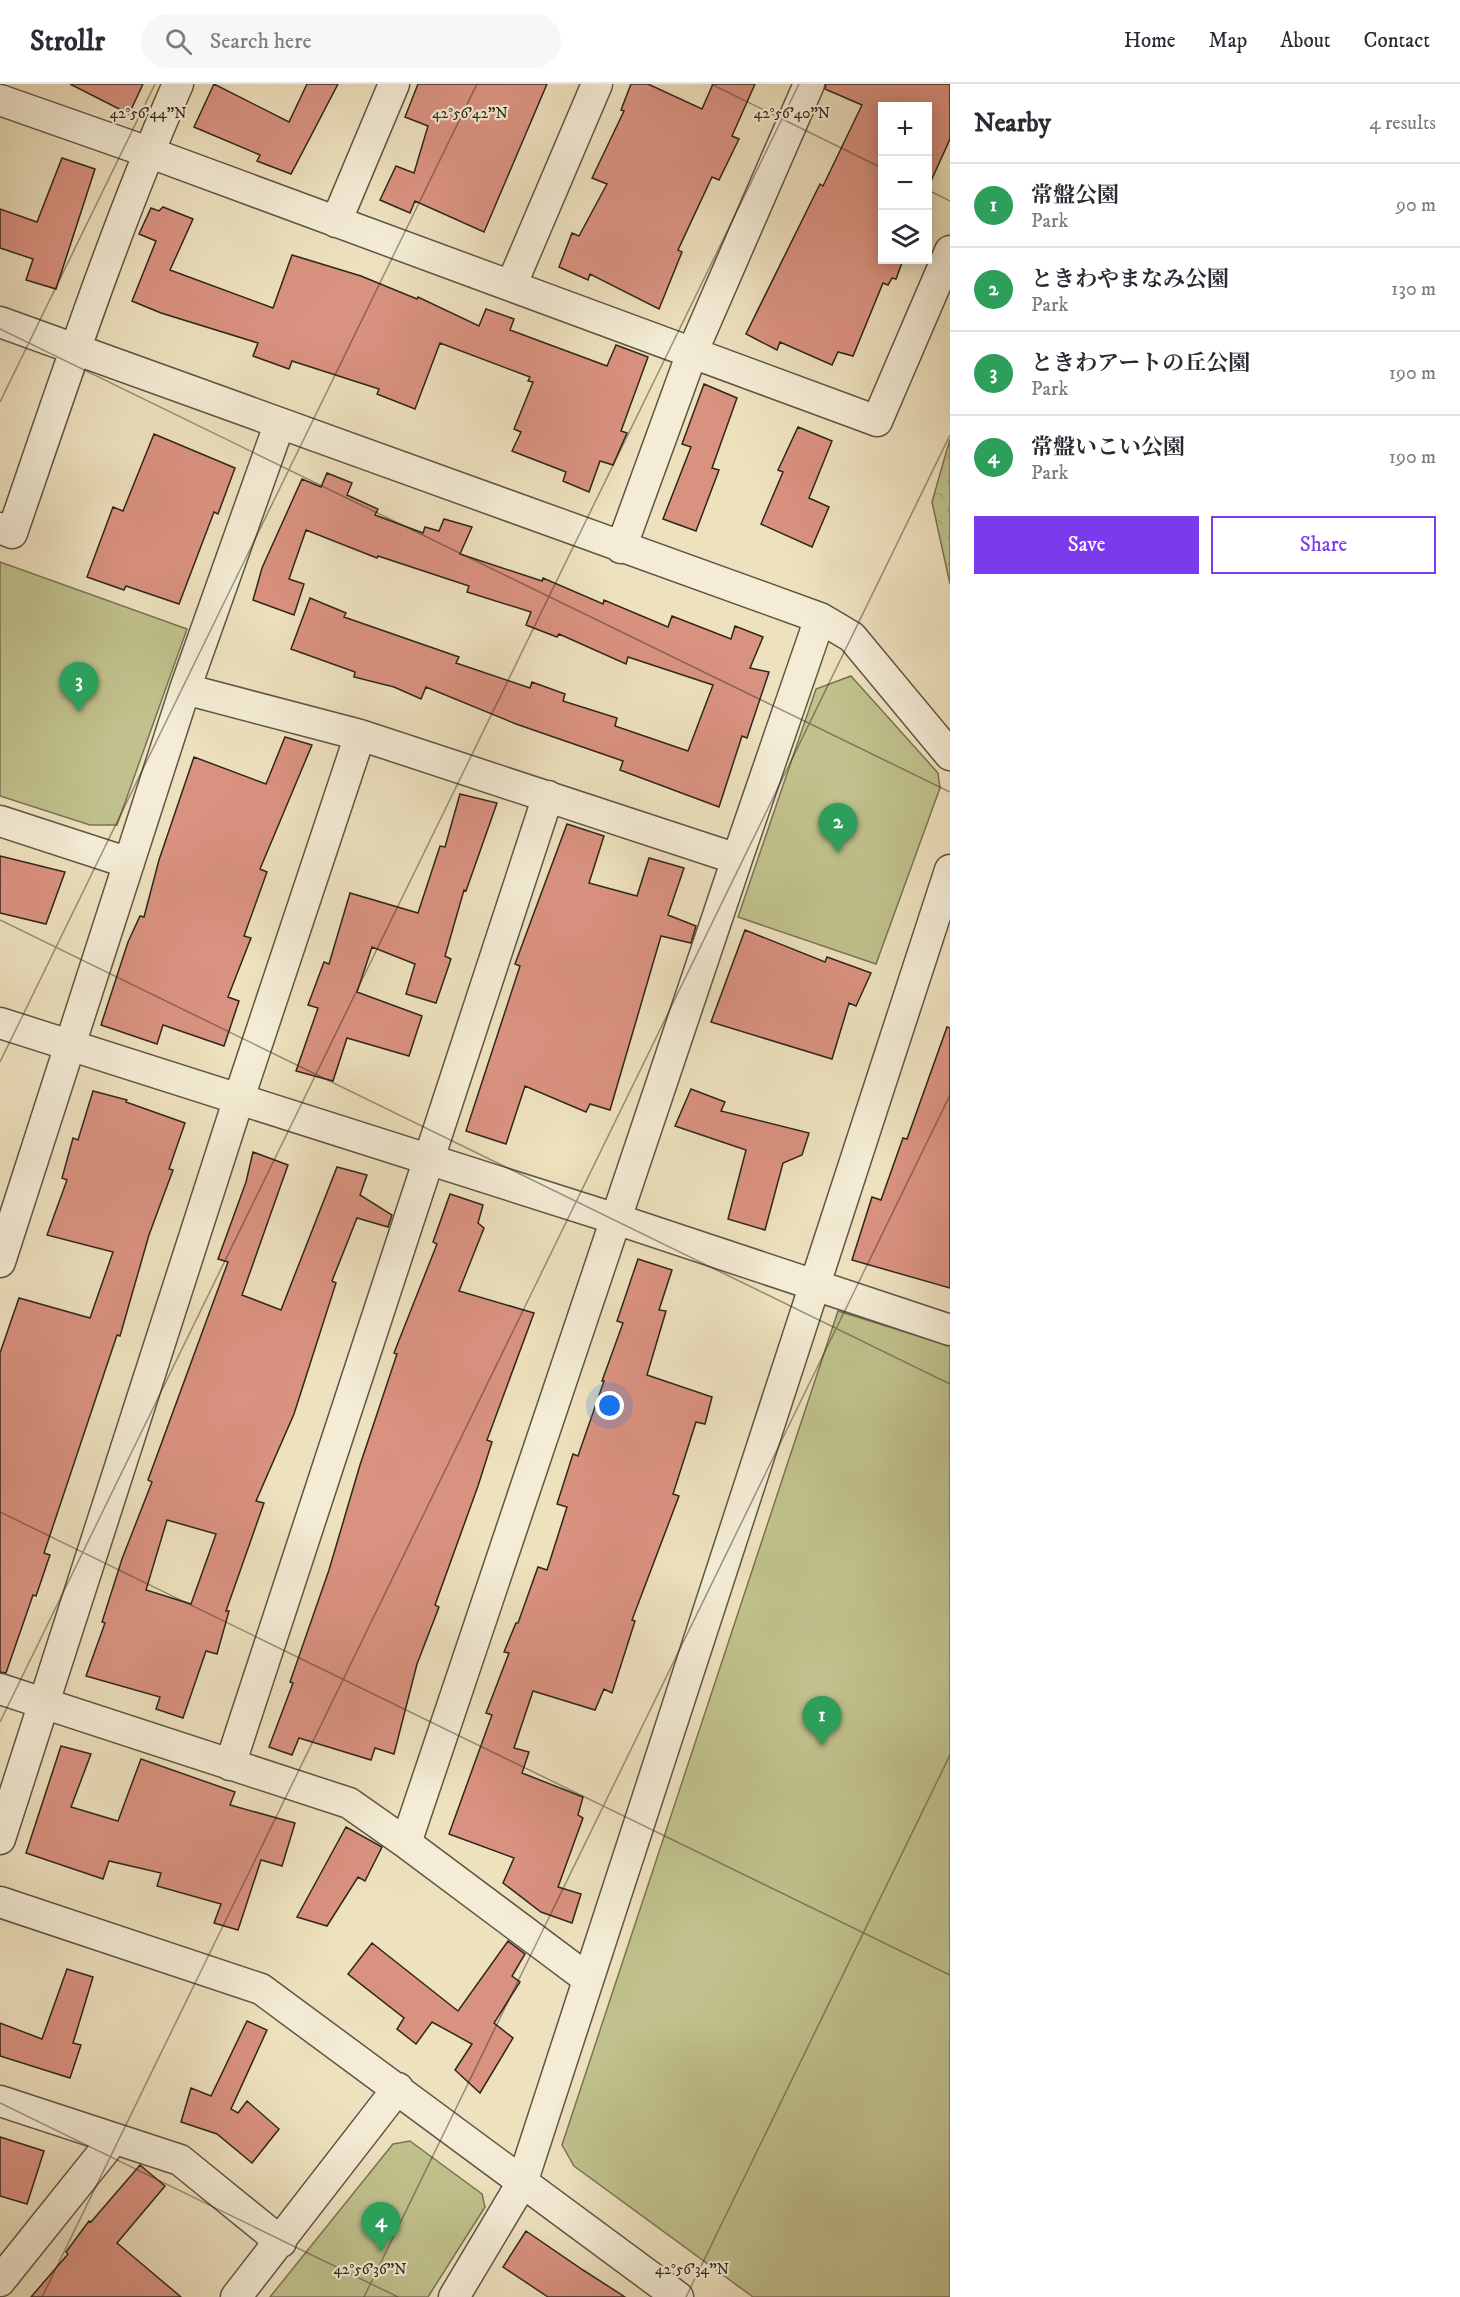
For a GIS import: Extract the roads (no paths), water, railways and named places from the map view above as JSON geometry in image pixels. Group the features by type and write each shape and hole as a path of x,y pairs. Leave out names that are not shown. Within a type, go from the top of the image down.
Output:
{"street":[{"path":"0,528 12,532 75,349 148,152 178,84"},
{"path":"336,222 394,84"},
{"path":"511,286 597,84"},
{"path":"621,548 692,353 809,84"},
{"path":"0,100 148,152 877,421 950,251"},
{"path":"0,322 279,425 820,618 852,638 950,755"},
{"path":"0,1262 185,689 279,425"},
{"path":"406,1843 820,618"},
{"path":"185,689 360,735 737,859"},
{"path":"0,1839 239,1098 360,735"},
{"path":"230,1765 548,796"},
{"path":"0,821 129,863"},
{"path":"454,2297 522,2183 950,870"},
{"path":"0,1023 616,1219 950,1330"},
{"path":"0,1689 349,1803 588,1979"},
{"path":"0,1902 261,1989 678,2297"},
{"path":"236,2297 281,2242 398,2088"},
{"path":"0,2101 113,2140 180,2160 281,2242"},
{"path":"0,2281 113,2140"}],"place":[{"name":"ときわアートの丘公園","path":"79,712"},
{"name":"ときわやまなみ公園","path":"838,853"},
{"name":"常盤公園","path":"822,1746"},
{"name":"常盤いこい公園","path":"381,2252"}]}
